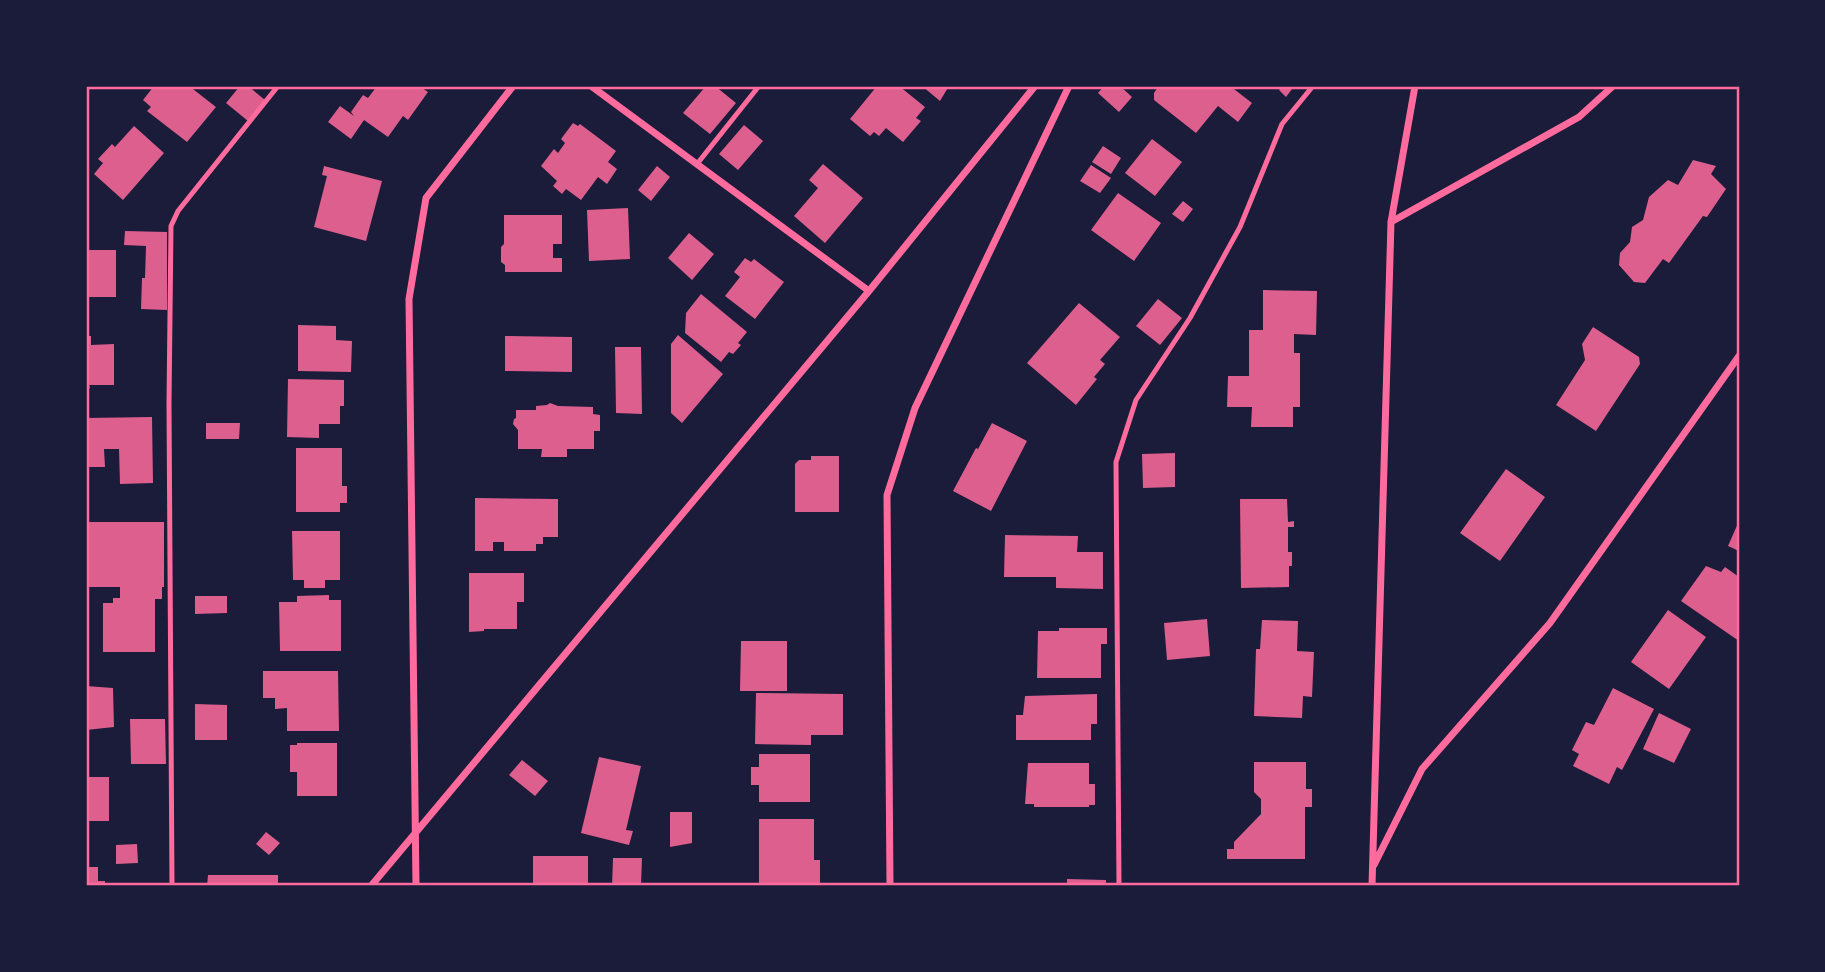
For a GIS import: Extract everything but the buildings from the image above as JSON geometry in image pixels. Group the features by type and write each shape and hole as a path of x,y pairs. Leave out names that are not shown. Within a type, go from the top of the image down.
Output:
{"street":[{"path":"416,886 409,299 426,198 513,86"},
{"path":"591,86 869,291"},
{"path":"371,886 869,291 1035,86"},
{"path":"890,886 887,495 915,408 1069,86"},
{"path":"1372,886 1391,222 1415,86"},
{"path":"1391,222 1579,117 1613,86"},
{"path":"1372,870 1422,769 1550,623 1739,356"}],"lane":[{"path":"172,886 169,403 171,226 178,211 278,86"},
{"path":"697,164 759,86"},
{"path":"1119,886 1116,463 1136,400 1190,318 1240,228 1282,124 1314,86"}]}
